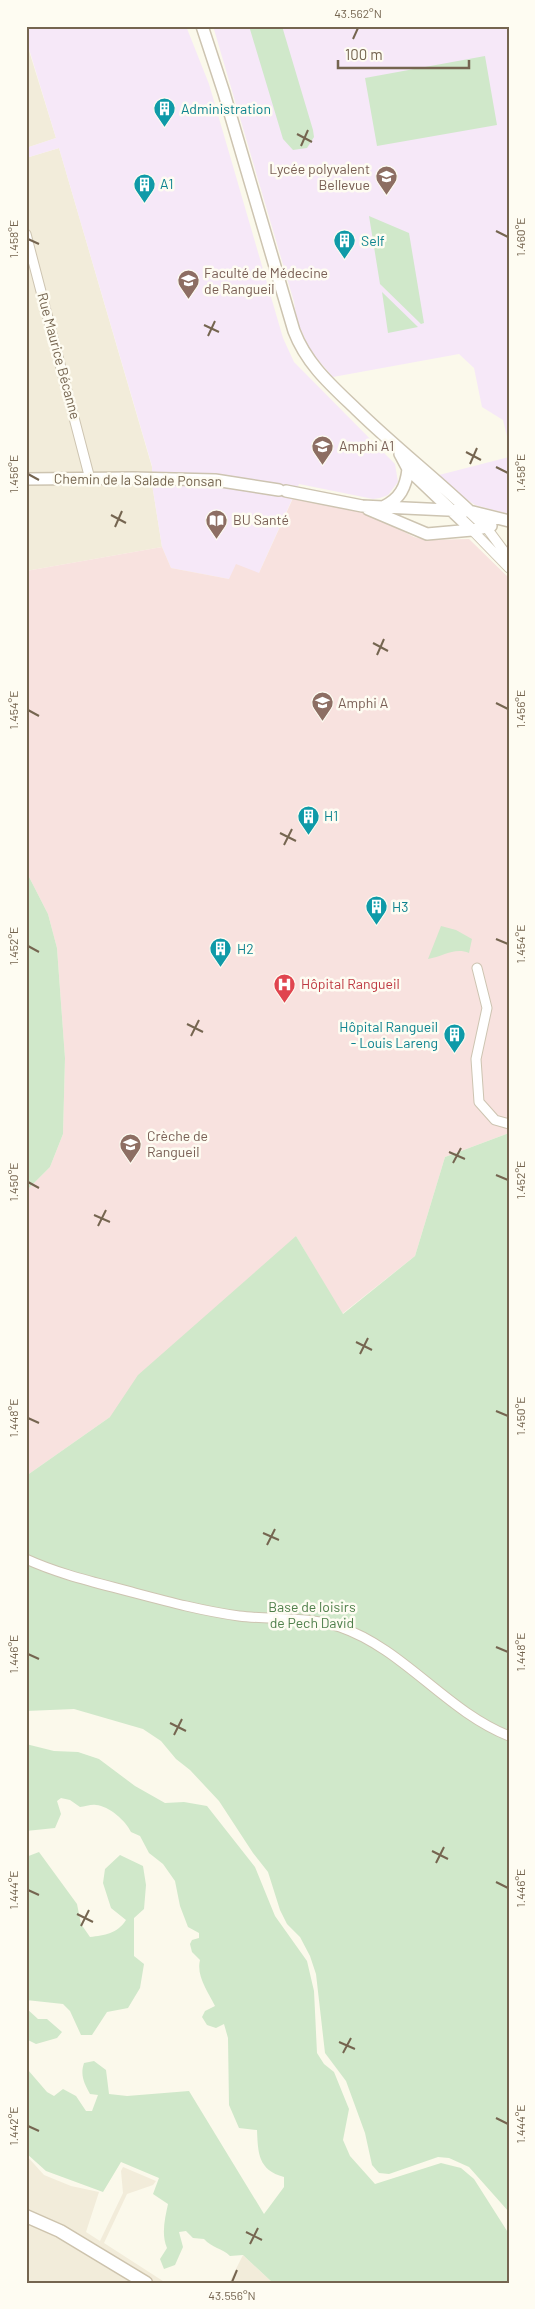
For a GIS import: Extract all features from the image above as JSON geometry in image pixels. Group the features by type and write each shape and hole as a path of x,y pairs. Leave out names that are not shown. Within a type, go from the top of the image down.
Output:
{"main road":[{"path":"26,2216 60,2231 146,2283"}],"street":[{"path":"202,26 224,93 299,346 324,379 398,449 486,527 509,558"},
{"name":"Rue Maurice Bécanne","path":"26,234 90,479"},
{"path":"398,449 408,468 509,568"},
{"path":"383,507 401,494 407,480 408,468"},
{"name":"Chemin de la Salade Ponsan","path":"26,479 215,480 282,490 362,506 469,511 509,522"},
{"name":"Chemin de la Salade Ponsan","path":"362,506 427,534 472,530 509,522"},
{"path":"477,968 487,1008 476,1059 479,1102 495,1120 509,1124"},
{"path":"26,1559 67,1576 202,1610 241,1616 326,1623 340,1627 371,1642 392,1656 467,1714 509,1736"}],"shaded area":[{"name":"Faculté de Médecine de Rangueil","path":"26,26 186,26 209,84 283,338 294,362 395,464 398,482 388,495 380,498 373,499 299,484 259,573 229,579 171,568 162,547 152,484 152,466 59,148 26,158 26,148 56,138 26,39"},
{"name":"Lycée polyvalent Bellevue","path":"213,26 509,26 509,444 503,420 482,407 474,368 459,354 333,377 311,352 297,321 294,302"},
{"path":"26,41 56,138 26,148"},
{"path":"59,148 152,467 152,484 162,547 26,571 26,158"},
{"path":"509,457 509,514 475,505 460,495 439,475"},
{"name":"Hôpital Rangueil","path":"294,496 368,513 414,537 426,540 469,539 509,578 509,1133 445,1157 415,1256 342,1314 296,1236 202,1442 110,1417 26,1476 26,1191 50,1167 63,1134 65,1058 57,948 48,914 26,871 26,571 162,547 171,568 229,579 236,564 259,573"},
{"path":"26,2155 44,2175 71,2186 99,2192 86,2232 100,2241 123,2193 121,2171 123,2167 156,2181 153,2185 127,2194 104,2243 166,2283 26,2283"},
{"path":"243,2255 273,2283 229,2283"}],"green space":[{"path":"249,26 282,26 313,130 314,137 307,148 293,150 283,139"},
{"path":"485,56 497,125 377,146 365,78"},
{"path":"369,216 409,233 424,323 421,324 380,284"},
{"path":"382,292 418,327 388,333"},
{"path":"26,871 48,914 57,948 65,1058 63,1134 50,1167 26,1191"},
{"path":"441,926 456,930 472,939 469,953 458,951 428,959"},
{"name":"Base de loisirs de Pech David","path":"509,1133 509,2212 469,2167 449,2158 438,2157 389,2174 379,2173 372,2165 365,2133 346,2081 325,2053 316,1974 310,1956 300,1937 287,1924 280,1910 268,1872 253,1853 219,1801 190,1770 176,1759 161,1741 143,1729 74,1709 26,1711 26,1476 110,1417 138,1375 296,1236 343,1314 415,1256 445,1157"},
{"path":"26,1744 54,1751 78,1752 99,1759 135,1786 165,1803 184,1802 207,1806 255,1867 275,1916 307,1961 314,1991 317,2053 324,2064 334,2072 349,2109 343,2140 350,2156 375,2184 441,2163 461,2168 474,2179 509,2234 509,2283 273,2283 243,2255 230,2256 204,2239 193,2238 186,2231 179,2232 183,2247 175,2265 164,2269 160,2259 167,2248 164,2232 168,2204 153,2194 159,2178 121,2162 103,2192 46,2171 26,2153 26,2046 28,2070 47,2092 54,2096 63,2089 76,2096 86,2111 92,2111 98,2095 90,2094 83,2079 82,2071 84,2063 94,2061 106,2070 109,2094 127,2096 189,2091 264,2214 284,2187 284,2177 269,2170 261,2160 257,2130 239,2128 229,2105 228,2038 224,2024 216,2028 207,2025 202,2017 205,2011 215,2006 201,1978 200,1960 192,1952 190,1944 192,1940 199,1938 199,1933 188,1927 180,1906 175,1881 163,1864 149,1853 140,1836 131,1832 116,1815 101,1806 80,1807 70,1800 61,1798 57,1801 61,1814 55,1828 26,1831"},
{"path":"39,1852 77,1904 81,1924 90,1937 115,1931 126,1920 111,1908 103,1883 105,1869 120,1855 143,1866 146,1885 144,1909 134,1918 134,1956 144,1964 140,1988 128,2008 107,2012 92,2035 81,2035 70,2011 63,2004 26,2000 26,1857"},
{"path":"26,2008 38,2019 47,2019 62,2032 57,2038 36,2044 26,2039"}],"place":[{"name":"Administration","path":"165,128"},
{"name":"Lycée polyvalent Bellevue","path":"386,196"},
{"name":"A1","path":"144,203"},
{"name":"Self","path":"345,260"},
{"name":"Faculté de Médecine de Rangueil","path":"188,300"},
{"name":"Amphi A1","path":"323,465"},
{"name":"BU Santé","path":"217,539"},
{"name":"Amphi A","path":"322,722"},
{"name":"H1","path":"308,835"},
{"name":"H3","path":"376,926"},
{"name":"H2","path":"221,968"},
{"name":"Hôpital Rangueil","path":"285,1003"},
{"name":"Hôpital Rangueil - Louis Lareng","path":"454,1054"},
{"name":"Crèche de Rangueil","path":"131,1163"}]}
